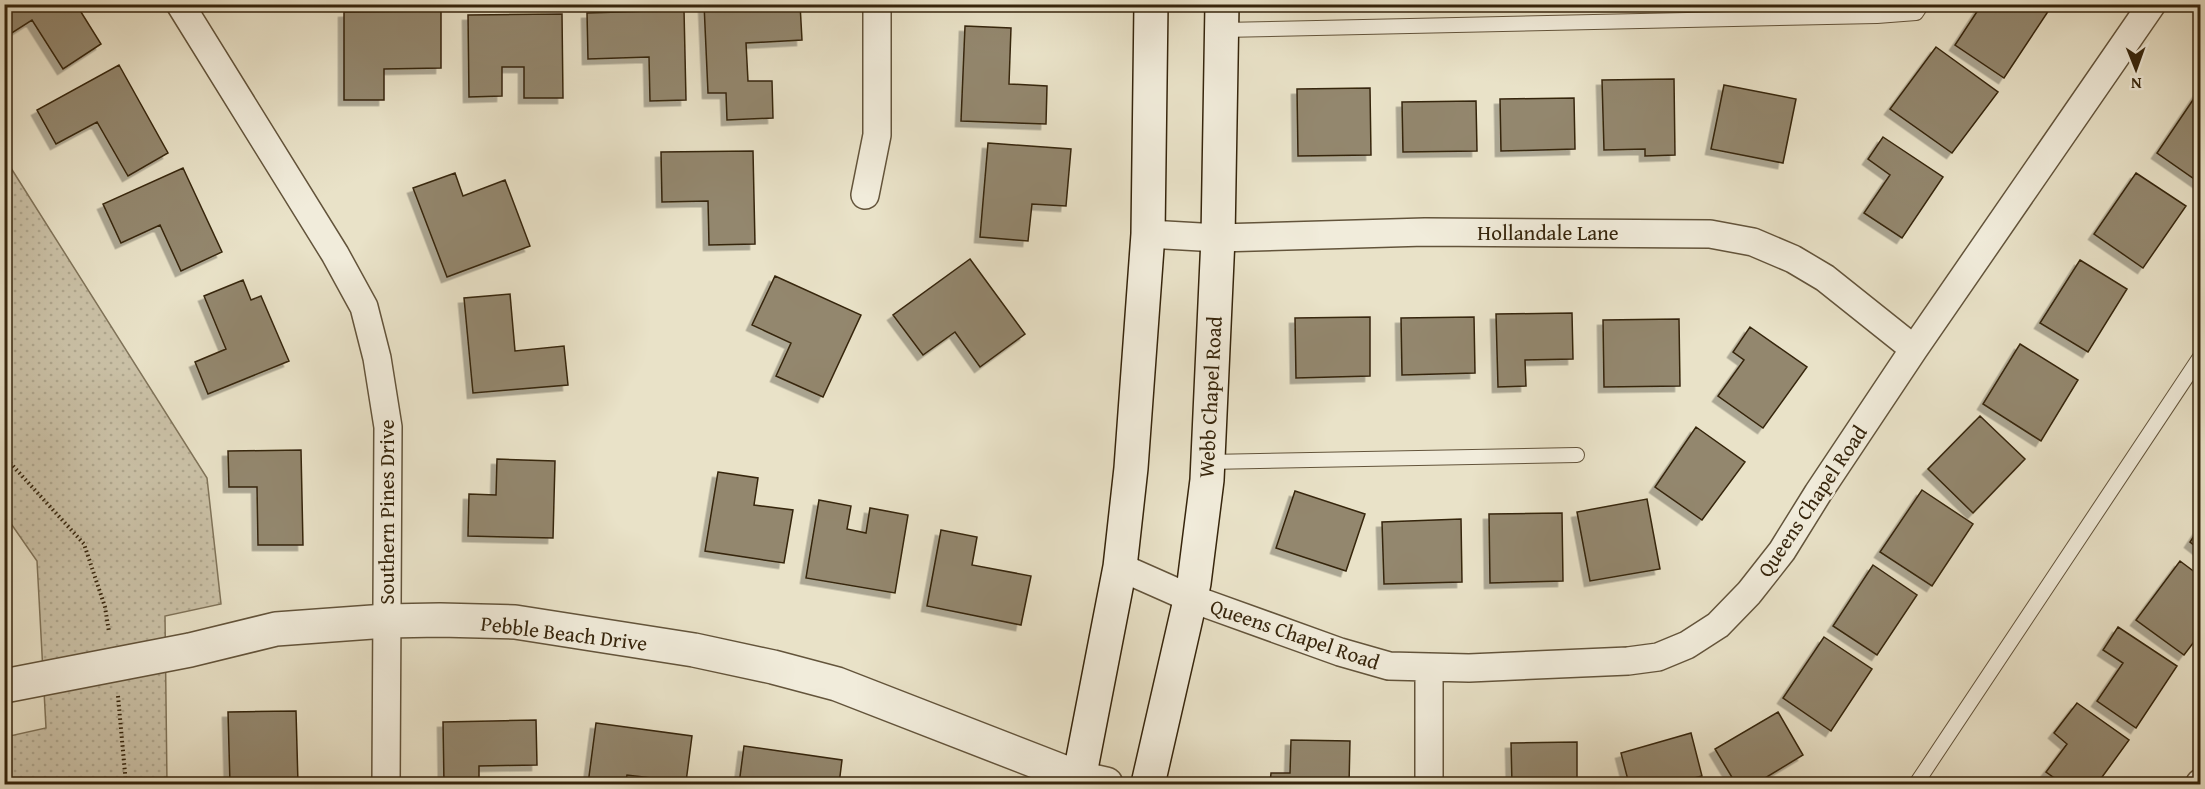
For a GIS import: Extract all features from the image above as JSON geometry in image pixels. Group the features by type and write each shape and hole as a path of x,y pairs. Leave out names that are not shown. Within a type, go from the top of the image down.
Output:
{"main road":[{"path":"1088,782 1120,567 1131,468 1148,234 1150,4"},
{"name":"Webb Chapel Road","path":"1148,784 1190,598 1208,462 1218,238 1222,17"},
{"name":"Pebble Beach Drive","path":"4,686 189,650 276,629 386,621 515,622 694,650 837,684 1088,782"}],"street":[{"name":"Southern Pines Drive","path":"180,4 335,254 364,307 377,358 388,427 386,784"},
{"path":"865,195 877,135 878,4"},
{"name":"Queens Chapel Road","path":"1120,567 1190,598 1389,666 1469,668 1628,661 1658,657 1687,645 1718,625 1749,593 1782,551 1914,349 2152,4"},
{"name":"Hollandale Lane","path":"1148,234 1218,238 1425,232 1710,234 1753,242 1801,264 1825,278 1914,349"},
{"path":"1429,667 1429,784"}],"lane":[{"path":"1222,17 1877,16 1916,13 1922,4"},
{"path":"1916,784 2200,357"},
{"path":"1208,462 1577,454"}],"path":[{"path":"4,456 84,544 105,607 120,703 126,784"}],"shaded area":[{"path":"4,157 207,478 221,604 165,616 167,784 5,784 5,737 46,728 37,561 5,515"}],"building":[{"path":"4,4 76,4 101,44 63,69 32,20 4,38"},
{"path":"704,4 800,4 802,40 746,43 748,81 772,81 773,118 727,120 726,93 708,93"},
{"path":"1982,4 2053,4 2004,78 1955,45"},
{"path":"684,10 686,100 650,101 649,57 588,59 587,13"},
{"path":"441,11 441,68 384,69 384,100 344,100 344,12"},
{"path":"562,14 563,98 524,98 524,67 502,67 502,96 469,97 468,15"},
{"path":"965,26 1011,28 1009,84 1047,86 1046,124 961,121"},
{"path":"1936,47 1998,92 1952,153 1890,109"},
{"path":"119,65 168,153 128,176 97,122 56,144 37,110"},
{"path":"1674,79 1675,155 1645,156 1645,149 1604,150 1602,80"},
{"path":"1724,85 1796,99 1783,163 1711,149"},
{"path":"1370,88 1371,155 1298,156 1297,89"},
{"path":"2200,92 2200,183 2157,153"},
{"path":"1574,98 1575,149 1501,151 1500,99"},
{"path":"1476,101 1477,151 1403,152 1402,102"},
{"path":"1883,137 1943,177 1902,238 1864,213 1890,175 1868,159"},
{"path":"988,143 1071,149 1066,206 1032,204 1028,241 980,237"},
{"path":"753,151 755,244 709,245 708,201 662,202 661,152"},
{"path":"183,168 222,252 181,271 160,225 121,243 103,204"},
{"path":"455,173 463,196 505,180 530,246 447,277 413,188"},
{"path":"2136,173 2186,206 2143,268 2094,234"},
{"path":"970,259 1025,334 980,367 955,332 923,355 893,315"},
{"path":"2080,260 2127,289 2088,352 2040,323"},
{"path":"775,276 861,315 823,397 776,376 791,343 752,325"},
{"path":"243,280 251,300 261,296 289,361 208,394 195,362 226,349 204,296"},
{"path":"510,294 515,351 564,346 568,385 473,393 464,298"},
{"path":"1572,313 1573,359 1525,360 1526,386 1498,387 1496,314"},
{"path":"1370,317 1370,376 1296,378 1295,318"},
{"path":"1474,317 1475,373 1402,375 1401,318"},
{"path":"1679,319 1680,386 1604,387 1603,320"},
{"path":"1750,327 1807,367 1763,428 1718,396 1744,360 1733,352"},
{"path":"2020,344 2078,380 2041,441 1983,404"},
{"path":"1980,416 2025,459 1973,513 1928,469"},
{"path":"1696,427 1745,462 1702,520 1655,487"},
{"path":"301,450 303,545 258,545 257,487 229,487 228,451"},
{"path":"497,459 555,461 553,538 468,536 469,494 496,495"},
{"path":"718,472 758,478 754,505 793,510 784,563 705,551"},
{"path":"1922,490 1973,524 1932,586 1880,552"},
{"path":"1295,491 1365,514 1346,571 1276,548"},
{"path":"1647,499 1660,569 1590,581 1577,512"},
{"path":"819,500 851,506 847,529 866,533 870,508 908,515 895,593 806,578"},
{"path":"1562,513 1563,581 1490,583 1489,514"},
{"path":"1461,519 1462,582 1384,584 1382,522"},
{"path":"2200,527 2200,550 2190,542"},
{"path":"941,530 977,537 972,565 1031,576 1021,625 927,606"},
{"path":"2180,561 2200,576 2200,634 2184,655 2136,620"},
{"path":"1873,565 1917,595 1877,655 1833,626"},
{"path":"2118,627 2177,666 2136,728 2097,701 2123,663 2103,650"},
{"path":"1824,637 1872,669 1831,731 1783,698"},
{"path":"2077,703 2129,740 2097,784 2063,784 2046,772 2067,744 2054,733"},
{"path":"296,711 298,784 230,784 228,712"},
{"path":"1778,712 1803,755 1765,778 1769,784 1736,784 1715,749"},
{"path":"536,720 537,765 479,766 479,784 444,784 443,722"},
{"path":"596,723 692,736 686,782 627,775 625,784 588,784"},
{"path":"1691,733 1702,776 1670,784 1629,784 1621,753"},
{"path":"1291,740 1350,741 1349,784 1270,784 1271,773 1290,773"},
{"path":"1577,742 1577,784 1512,784 1511,743"},
{"path":"744,746 842,760 839,784 739,784"}]}
